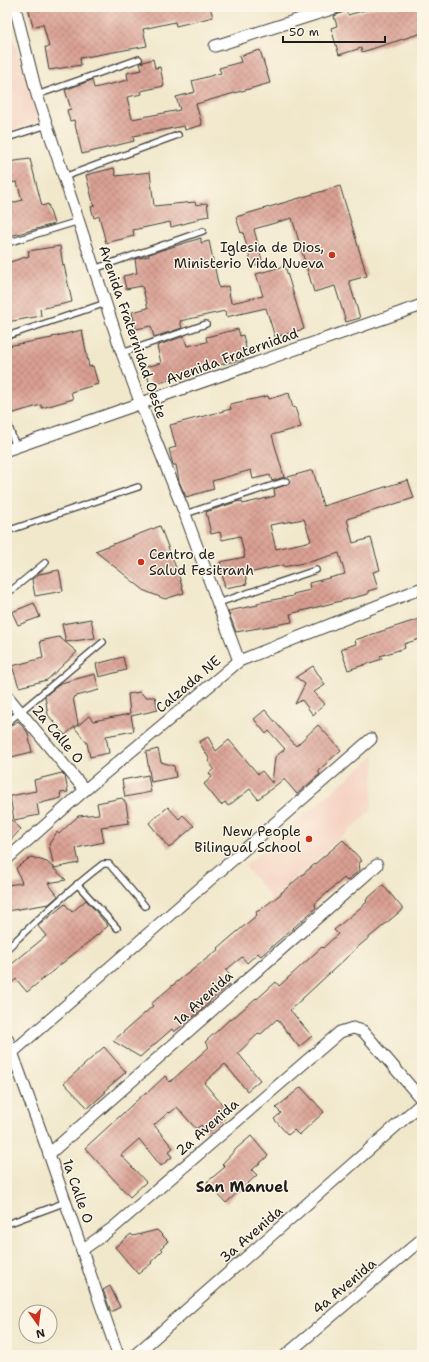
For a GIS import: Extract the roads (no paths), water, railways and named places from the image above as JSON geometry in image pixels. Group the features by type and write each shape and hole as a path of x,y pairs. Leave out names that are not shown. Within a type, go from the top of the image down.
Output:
{"street":[{"name":"Avenida Fraternidad Oeste","path":"15,7 37,95 122,353 186,514 239,661"},
{"path":"215,46 338,7"},
{"name":"Avenida Fraternidad","path":"11,449 422,305"},
{"name":"Calzada NE","path":"7,859 85,790 239,661 422,588"},
{"name":"2a Calle O","path":"7,696 85,790"},
{"path":"9,1055 371,739"},
{"name":"1a Avenida","path":"50,1154 377,865"},
{"name":"2a Avenida","path":"82,1250 114,1227 340,1032 353,1028 363,1031 422,1101"},
{"name":"1a Calle O","path":"7,1038 9,1055 50,1154 118,1355"},
{"name":"3a Avenida","path":"135,1355 422,1101"},
{"name":"4a Avenida","path":"286,1355 422,1239"}],"lane":[{"path":"37,95 139,60"},
{"path":"7,138 47,125"},
{"path":"64,177 178,135"},
{"path":"7,243 79,221"},
{"path":"94,269 203,232"},
{"path":"7,336 106,303"},
{"path":"122,353 206,324"},
{"path":"7,421 11,449"},
{"path":"186,514 286,481"},
{"path":"7,531 138,486"},
{"path":"7,594 46,562"},
{"path":"218,603 316,570"},
{"path":"7,722 103,642"},
{"path":"7,949 44,913 77,884 103,864 109,864 145,906"},
{"path":"77,884 117,928"},
{"path":"7,1224 66,1202"}],"place":[{"name":"Iglesia de Dios, Ministerio Vida Nueva","path":"332,255"},
{"name":"Centro de Salud Fesitranh","path":"141,562"},
{"name":"New People Bilingual School","path":"309,839"}],"district":[{"name":"San Manuel","path":"242,1187"}]}
